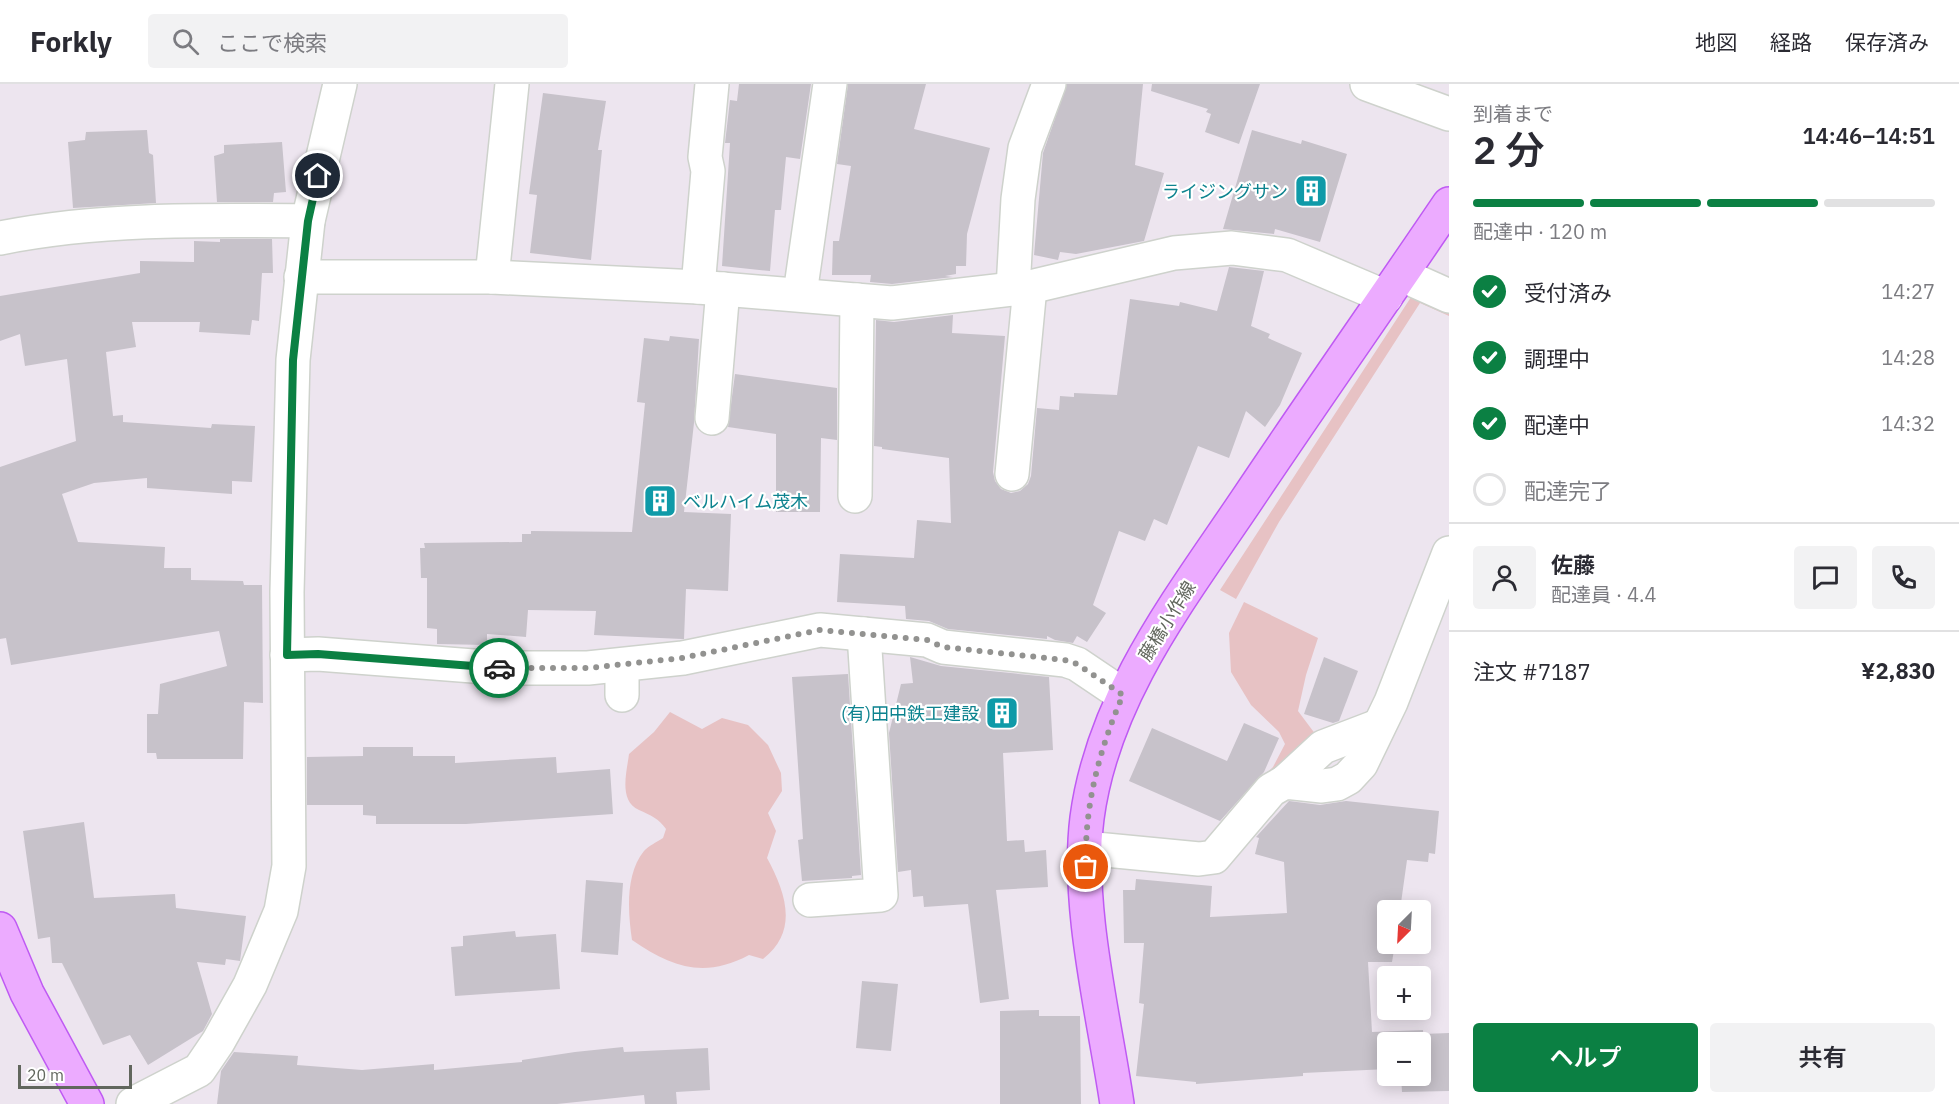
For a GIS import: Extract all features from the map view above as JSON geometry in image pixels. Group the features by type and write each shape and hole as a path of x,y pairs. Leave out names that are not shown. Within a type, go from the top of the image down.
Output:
{"main road":[{"name":"藤橋小作線","path":"1117,1104 1091,932 1085,848 1095,776 1108,730 1123,695 1188,588 1449,204"},
{"path":"0,929 27,993 87,1104"}],"street":[{"path":"133,1104 199,1070 218,1042 250,985 281,911 289,856 287,655 293,360 308,221 340,84"},
{"path":"492,277 512,84"},
{"path":"712,84 705,157 708,171 712,418"},
{"path":"800,294 830,84"},
{"path":"1012,474 1022,288 1018,199 1025,148 1049,84"},
{"path":"1367,84 1449,114"},
{"path":"0,238 44,229 173,220 308,221"},
{"path":"301,277 492,277 710,288 892,303 1022,288 1174,253 1232,248 1287,255 1394,286 1449,296"},
{"path":"855,496 857,300"},
{"path":"1085,848 1199,859 1214,857 1271,790 1285,782 1322,786 1337,784 1348,778 1371,747 1449,553"},
{"path":"287,655 318,654 622,680 682,658 820,630 927,640 943,647 1065,660 1077,664 1123,695"},
{"path":"810,900 881,896 864,634"}],"shaded area":[{"path":"1417,288 1449,303 1449,316 1420,303 1279,522 1236,599 1220,590"},
{"path":"1244,602 1318,638 1298,711 1319,739 1267,781 1266,774 1273,767 1285,744 1279,732 1251,705 1231,672 1229,633"},
{"path":"670,712 702,729 722,718 748,725 768,745 781,773 782,791 768,813 776,831 767,858 784,898 785,924 774,948 763,959 749,955 717,967 688,967 660,957 632,940 629,894 634,871 644,851 663,838 666,829 660,822 632,806 628,800 625,785 629,754 654,732"}],"building":[{"path":"739,84 811,84 800,159 786,157 781,210 775,210 770,271 722,266 730,143 725,143 730,100 737,101"},
{"path":"848,84 926,84 914,129 990,148 967,234 966,266 956,266 956,274 945,276 953,277 892,284 870,282 871,275 832,275 833,241 839,241 851,166 837,164"},
{"path":"1067,84 1143,84 1135,165 1164,173 1144,241 1076,254 1060,252 1058,260 1034,255 1043,153"},
{"path":"1152,84 1260,84 1239,144 1205,132 1211,114 1206,112 1208,109 1151,91"},
{"path":"543,93 606,101 598,150 602,150 591,260 530,253 537,195 529,194"},
{"path":"147,130 149,153 153,155 156,203 73,208 68,142 85,140 86,132"},
{"path":"1252,130 1301,144 1302,140 1347,154 1320,242 1275,229 1274,234 1223,229"},
{"path":"282,142 286,192 274,193 273,202 217,202 214,156 224,153 224,145"},
{"path":"220,239 272,239 273,273 262,273 259,321 252,320 250,335 199,332 200,322 132,322 136,347 106,352 113,416 123,415 123,422 211,428 212,424 255,426 252,482 232,481 232,494 147,488 147,478 94,483 62,494 78,542 165,547 164,568 191,568 191,580 243,581 244,585 262,585 263,703 244,702 243,759 157,759 156,753 147,753 147,714 158,714 160,684 227,666 219,631 11,665 6,638 0,639 0,467 76,441 67,359 25,366 20,334 0,341 0,296 140,273 140,261 194,262 194,241 220,242"},
{"path":"1229,267 1264,271 1251,326 1270,334 1268,338 1302,353 1280,405 1265,427 1246,411 1229,458 1198,446 1167,525 1154,519 1145,541 1119,531 1093,605 1106,613 1087,642 1077,636 1073,643 1047,636 1047,639 948,629 929,621 906,619 905,606 837,602 840,554 914,558 917,520 951,523 949,458 874,446 876,320 894,322 953,315 952,333 1005,336 993,472 995,481 1001,489 1011,493 1020,491 1028,484 1031,476 1037,408 1059,410 1060,396 1074,397 1074,393 1117,395 1130,299 1179,306 1180,302 1217,311"},
{"path":"670,336 699,339 694,423 684,512 731,514 728,591 686,589 684,639 594,635 596,611 528,610 526,637 487,634 487,645 437,644 437,629 427,628 427,578 421,578 420,548 425,548 424,543 522,542 522,534 531,534 531,531 632,532 645,403 637,402 644,338 669,341"},
{"path":"735,374 837,388 837,440 821,438 820,512 776,512 776,434 728,427"},
{"path":"910,657 941,666 1049,677 1053,750 1003,753 1007,841 1024,840 1025,852 1046,850 1048,887 996,890 1009,999 980,1003 968,904 924,907 923,896 913,897 911,870 898,872 889,733 901,684 913,683"},
{"path":"1324,657 1358,671 1339,721 1333,723 1304,714"},
{"path":"848,674 861,875 852,876 852,878 802,881 798,840 803,839 792,677"},
{"path":"1244,723 1279,738 1264,772 1220,821 1129,781 1152,728 1227,761"},
{"path":"363,747 413,747 413,756 455,756 455,763 556,757 557,773 610,769 613,814 466,824 376,824 376,816 363,815 363,805 307,805 307,757 363,756"},
{"path":"1289,801 1320,805 1346,801 1439,811 1435,854 1429,853 1428,862 1407,860 1401,900 1377,900 1377,954 1393,954 1392,962 1368,962 1372,1032 1423,1030 1423,1032 1377,1032 1377,1070 1303,1073 1303,1076 1196,1084 1196,1082 1136,1076 1144,1004 1139,1003 1144,943 1124,943 1123,890 1135,890 1136,879 1212,886 1210,917 1287,913 1284,862 1255,854 1259,838 1256,837"},
{"path":"84,822 94,898 175,894 176,908 246,916 240,961 226,959 225,965 197,962 212,1014 203,1031 148,1065 130,1035 103,1045 62,963 52,963 50,937 38,939 23,831"},
{"path":"586,880 623,883 618,955 581,952"},
{"path":"515,931 516,937 556,934 560,989 455,996 451,947 463,946 463,936"},
{"path":"862,981 898,984 891,1051 856,1048"},
{"path":"1039,1010 1039,1016 1080,1016 1081,1104 1000,1104 1000,1011"},
{"path":"1449,1033 1449,1091 1402,1092 1402,1086 1431,1086 1431,1034"},
{"path":"623,1047 624,1052 708,1048 710,1090 676,1092 677,1104 645,1104 644,1095 557,1104 217,1104 221,1071 234,1052 298,1056 297,1065 362,1070 434,1064 434,1070 522,1062 522,1060 575,1052"}],"way so far":[{"path":"499,668 588,668 682,658 820,630 927,640 943,647 1065,660 1077,664 1123,695 1108,730 1095,776 1087,819 1086,867"}],"place":[{"name":"ライジングサン","path":"1311,191"},
{"name":"ベルハイム茂木","path":"660,501"},
{"name":"(有)田中鉄工建設","path":"1002,713"}],"route":[{"path":"318,176 308,221 293,360 287,655 318,654 499,668"}]}
